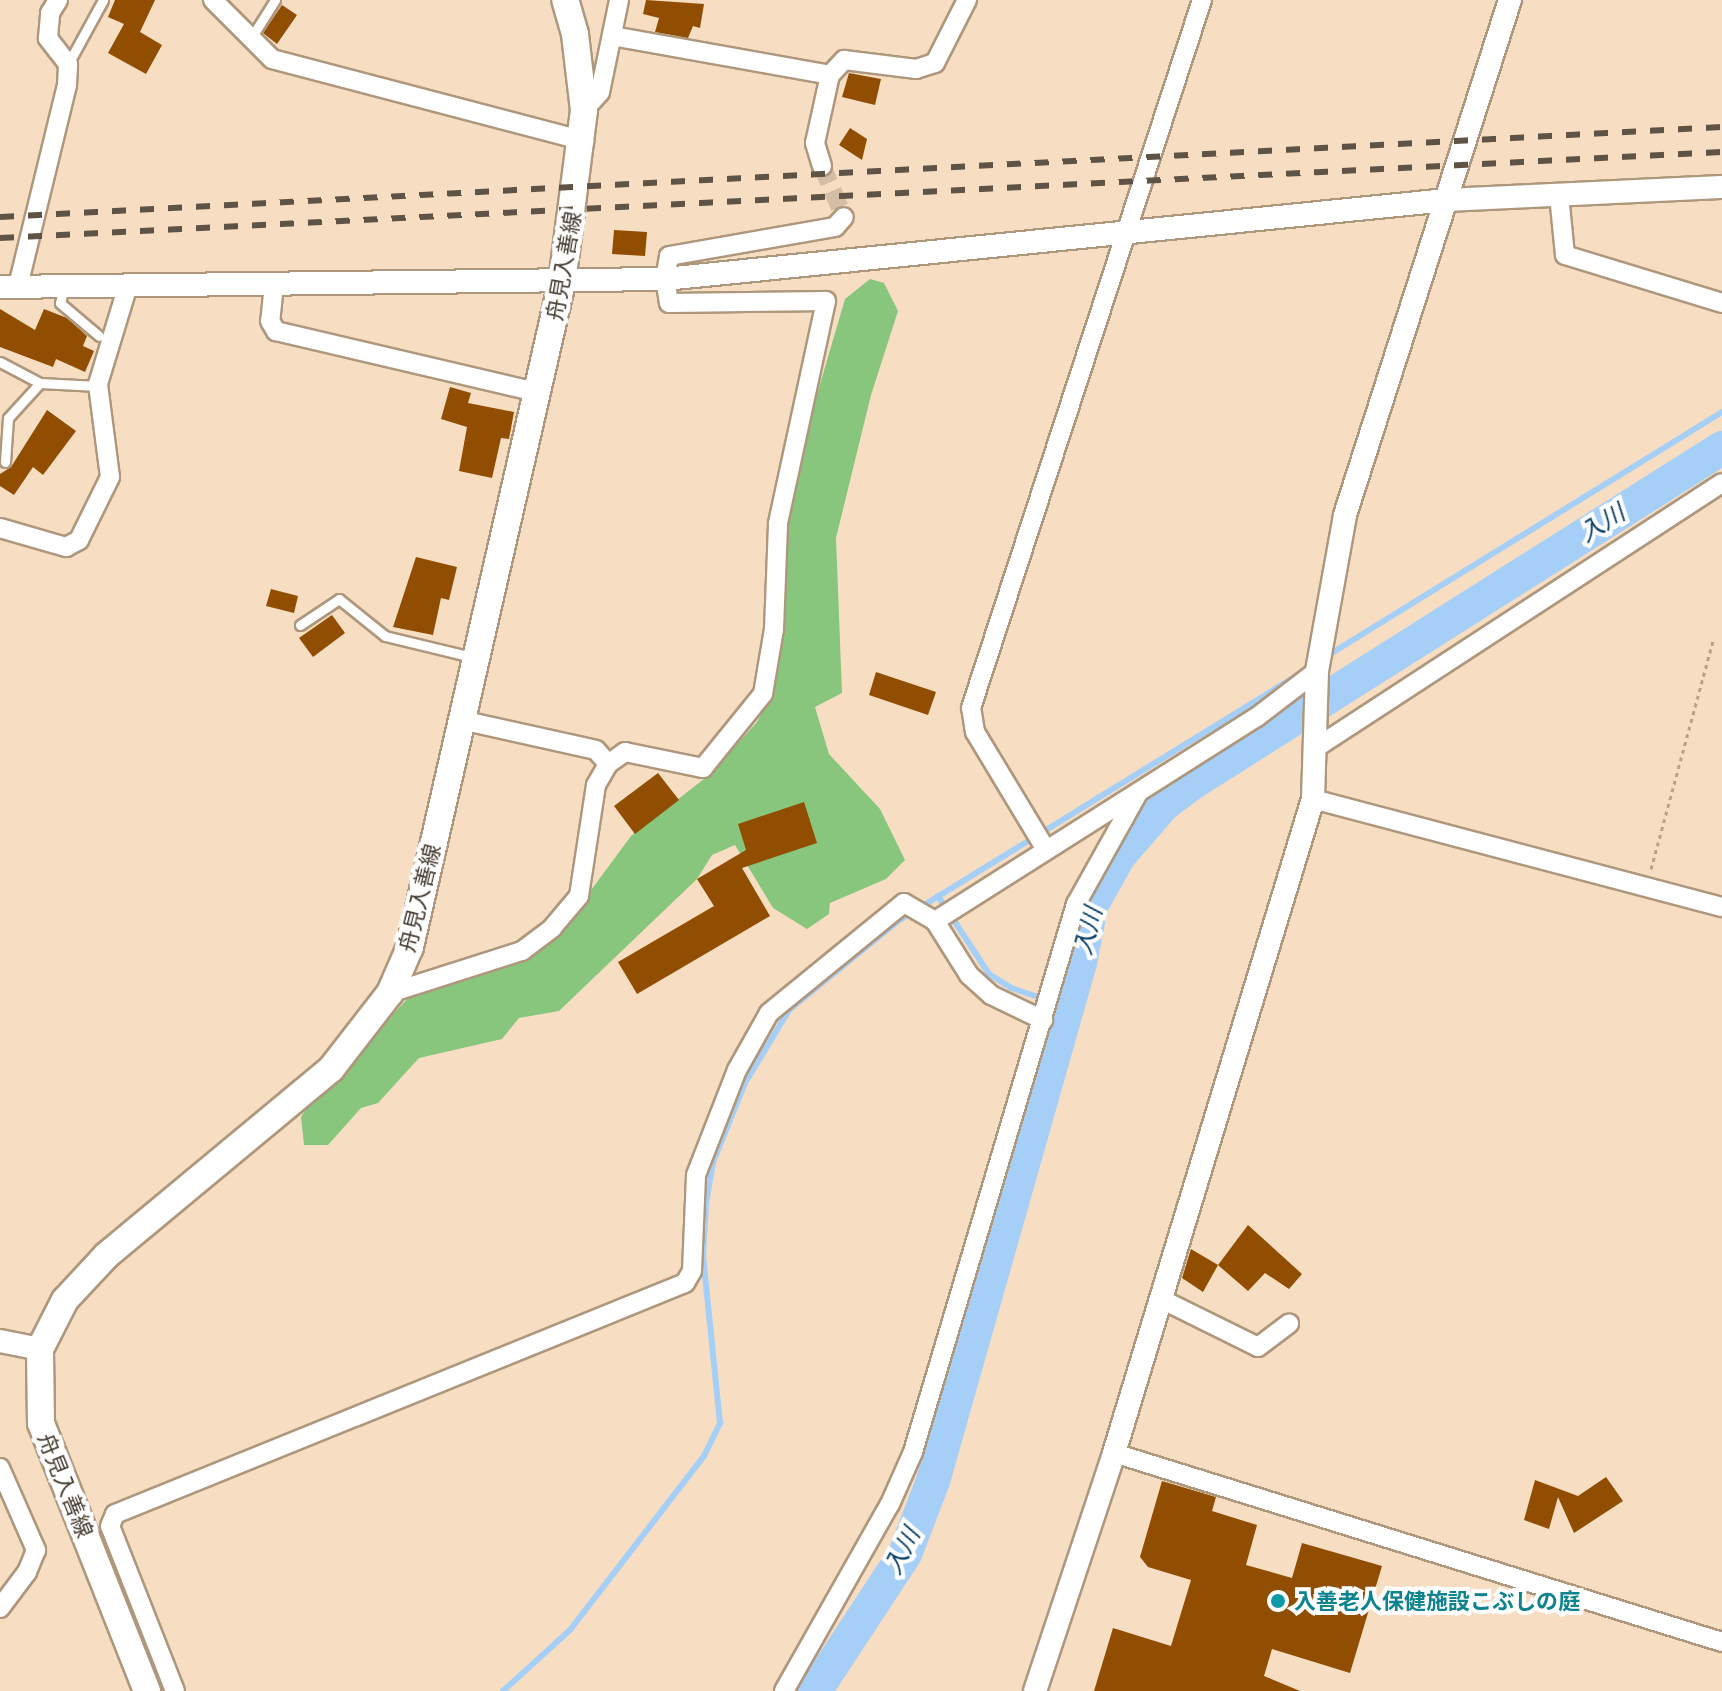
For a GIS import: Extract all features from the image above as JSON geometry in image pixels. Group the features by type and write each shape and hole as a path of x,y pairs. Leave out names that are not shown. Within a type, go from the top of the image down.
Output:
{"main road":[{"name":"舟見入善線","path":"147,1691 41,1423 40,1349 65,1300 107,1255 331,1069 390,993 410,947 562,282 584,141 584,110 566,2"}],"street":[{"path":"58,0 50,13 48,38 68,64 9,286 665,279 1125,230 1447,200 1722,187"},
{"path":"213,0 272,59 584,141"},
{"path":"584,110 600,92 619,0"},
{"path":"822,166 815,143 830,75 844,60 916,69 935,63 967,0"},
{"path":"1045,848 975,732 971,708 1202,0"},
{"path":"1035,1691 1114,1453 1313,799 1317,678 1345,515 1510,0"},
{"path":"612,36 830,75"},
{"path":"1559,195 1565,255 1722,303"},
{"path":"390,993 522,951 552,928 579,896 596,785 608,764 625,752 703,768 763,694 774,629 778,523 826,301 669,303 665,279 669,256 835,227 844,217"},
{"path":"0,528 66,547 79,540 110,477 98,386 128,285"},
{"path":"274,285 270,321 276,331 536,392"},
{"path":"1317,739 1722,483"},
{"path":"935,921 1045,848 1317,678"},
{"path":"461,720 596,750 608,764"},
{"path":"784,1691 890,1504 913,1452 1076,904 1139,792"},
{"path":"1313,799 1722,907"},
{"path":"175,1691 110,1526 115,1514 685,1283 692,1271 696,1175 737,1070 769,1013 904,903 935,921 969,975 991,995 1043,1020"},
{"path":"1161,1299 1258,1347 1289,1324"},
{"path":"0,1341 40,1349"},
{"path":"1114,1453 1722,1642"},
{"path":"0,1468 36,1550 27,1572 0,1608"}],"lane":[{"path":"68,64 103,0"},
{"path":"251,38 275,0"},
{"path":"64,286 60,303 99,336"},
{"path":"0,362 40,383 98,386"},
{"path":"5,462 8,418 40,383"},
{"path":"300,625 339,599 385,636 476,658"}],"path":[{"path":"1646,888 1713,641"}],"green space":[{"path":"870,279 884,283 898,311 871,395 836,538 842,693 815,707 829,754 880,809 905,860 886,879 830,903 829,914 807,929 773,908 735,845 712,855 697,879 559,1011 519,1018 502,1039 419,1058 378,1103 361,1108 328,1145 304,1145 301,1117 310,1102 413,993 563,928 631,836 709,775 757,722 772,694 788,522 801,449 845,299"}],"building":[{"path":"115,0 155,0 140,32 162,45 146,74 108,53 124,24 108,17"},
{"path":"646,0 704,4 700,28 693,26 688,38 655,32 659,18 643,14"},
{"path":"282,5 297,15 277,44 263,33"},
{"path":"849,73 881,79 875,105 842,97"},
{"path":"850,128 867,139 862,160 839,145"},
{"path":"614,230 647,232 645,256 612,254"},
{"path":"0,309 35,330 44,309 67,318 87,336 83,346 94,351 85,372 56,359 53,367 0,347"},
{"path":"450,387 471,393 468,403 514,412 509,439 501,438 492,478 459,471 467,427 441,419"},
{"path":"47,410 76,431 43,475 33,467 14,495 0,486 0,474 11,467"},
{"path":"416,557 457,567 449,600 441,598 433,635 393,627"},
{"path":"271,589 298,596 294,613 266,606"},
{"path":"332,615 345,633 313,657 299,638"},
{"path":"876,672 936,692 928,715 869,695"},
{"path":"658,773 679,800 635,834 614,806"},
{"path":"804,802 817,843 742,868 770,916 637,994 618,962 714,906 697,879 746,850 738,824"},
{"path":"1248,1225 1302,1274 1289,1289 1265,1273 1248,1291 1218,1265"},
{"path":"1191,1249 1218,1265 1203,1292 1182,1278"},
{"path":"1606,1477 1623,1501 1574,1533 1558,1497 1549,1529 1524,1520 1535,1480 1578,1496"},
{"name":"入善老人保健施設こぶしの庭","path":"1162,1481 1216,1497 1212,1511 1257,1525 1246,1565 1292,1578 1302,1543 1382,1566 1350,1673 1272,1649 1264,1676 1300,1691 1094,1691 1113,1628 1171,1646 1191,1580 1148,1567 1140,1557"}],"waterway":[{"path":"1327,656 1722,412"},
{"name":"入川","path":"815,1691 905,1554 933,1481 1080,963 1091,906 1119,856 1163,805 1194,782 1722,448"},
{"path":"503,1691 570,1630 704,1456 720,1423 703,1257 706,1203 713,1162 745,1083 789,1010 898,921 1301,673"},
{"path":"938,896 989,974 1011,988 1068,1007"}],"tunnel":[{"path":"822,166 844,217"}],"railway":[{"path":"0,217 1722,127"},
{"path":"0,238 1722,152"}],"place":[{"name":"入善老人保健施設こぶしの庭","path":"1278,1601"}]}
